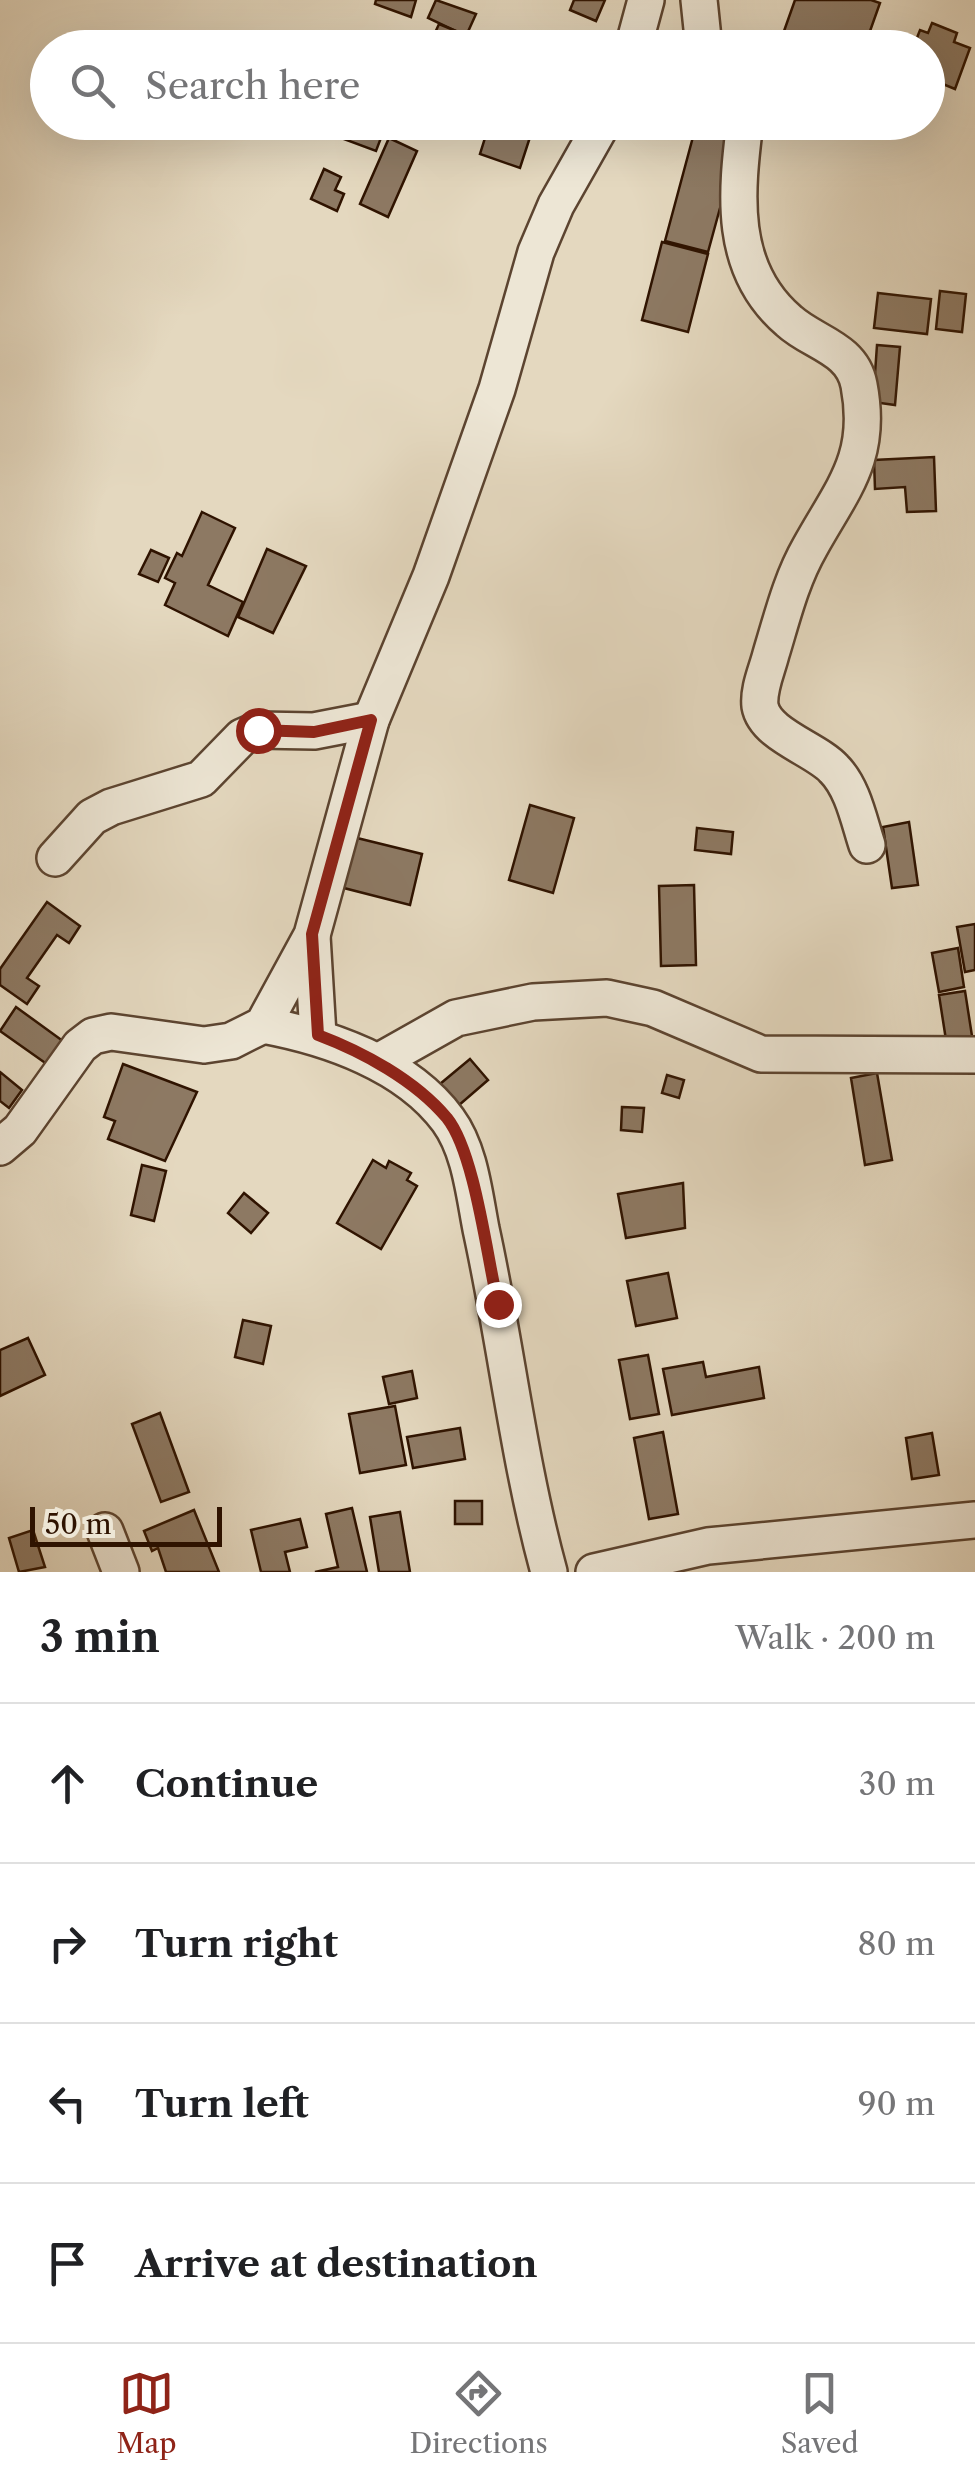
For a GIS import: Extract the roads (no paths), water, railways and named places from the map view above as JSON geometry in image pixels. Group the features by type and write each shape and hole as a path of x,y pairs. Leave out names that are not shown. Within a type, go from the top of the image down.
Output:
{"street":[{"path":"638,30 646,0"},
{"path":"699,0 702,30"},
{"path":"0,1148 20,1130 80,1046 93,1036 111,1032 204,1044 232,1042 263,1025 312,934 371,720 438,557 497,389 514,318 536,252 556,206 594,140"},
{"path":"742,140 736,215 744,248 762,289 788,321 839,352 851,365 859,383 862,416 861,451 850,483 810,546 789,594 761,690 760,708 768,722 834,768 846,787 868,845"},
{"path":"56,858 92,818 112,807 201,779 242,737 258,730 314,732 371,720"},
{"path":"312,934 318,1035"},
{"path":"378,1062 456,1018 533,1002 608,998 652,1008 761,1054 975,1055"},
{"path":"263,1025 318,1035 378,1062 448,1119 465,1155 498,1304 532,1508 548,1572"},
{"path":"594,1572 708,1546 975,1520"},
{"path":"105,1531 121,1572"}]}
